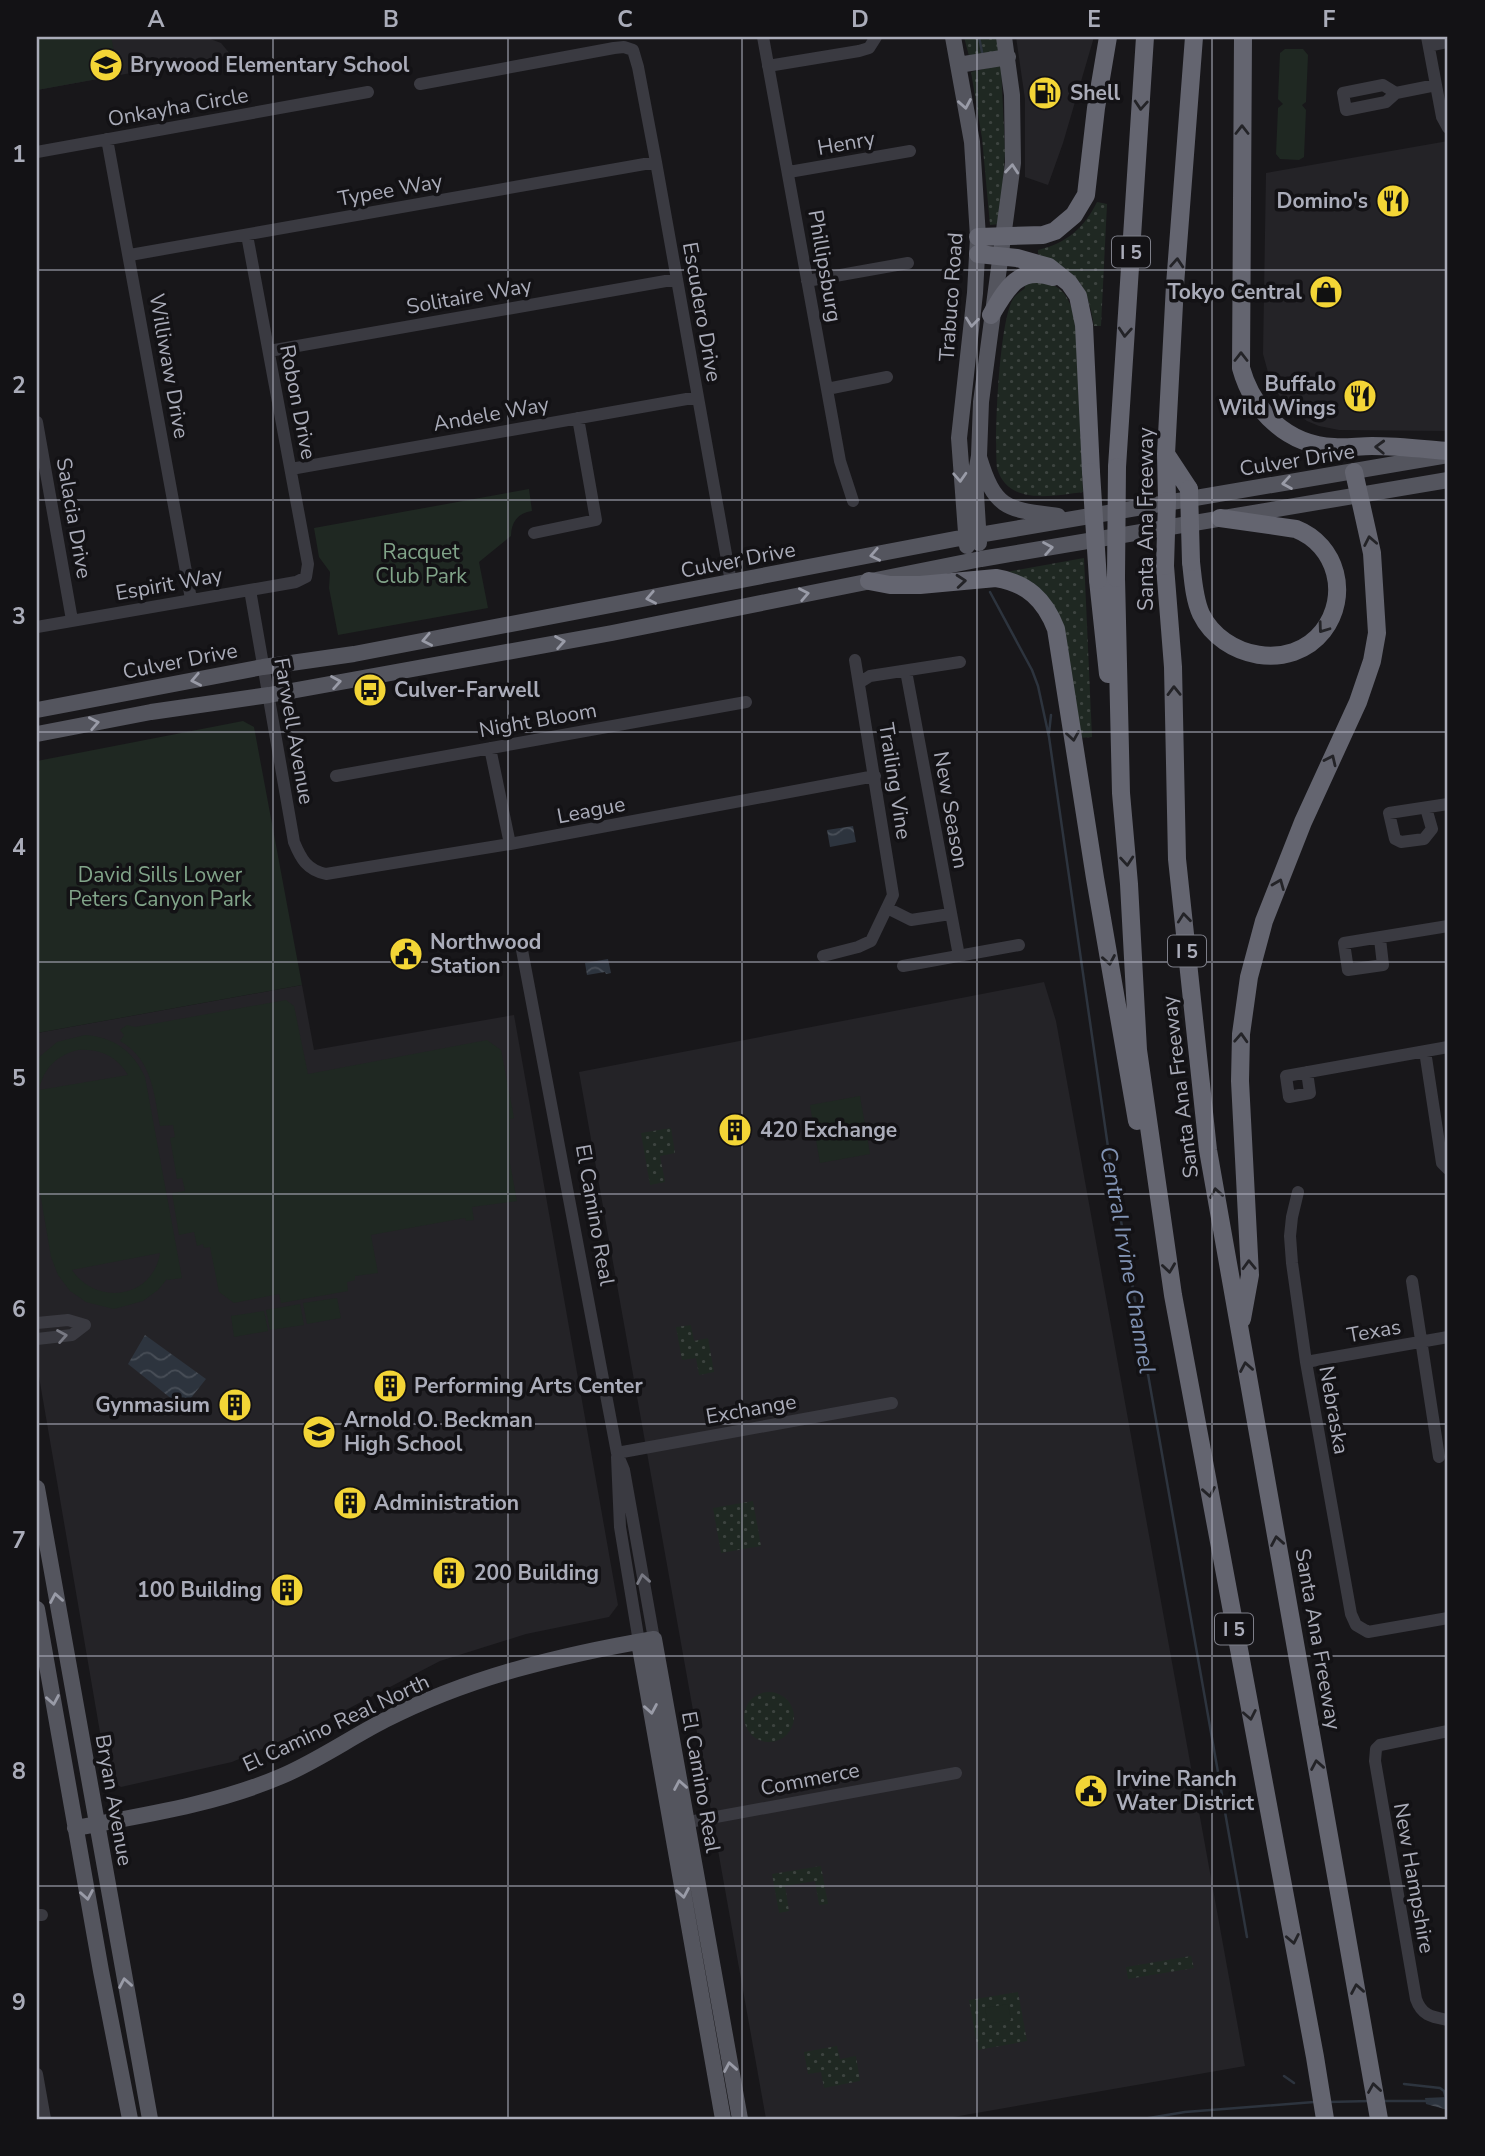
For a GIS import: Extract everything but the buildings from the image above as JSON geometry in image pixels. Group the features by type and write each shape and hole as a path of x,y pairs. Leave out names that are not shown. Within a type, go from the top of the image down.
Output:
{"highway":[{"path":"978,245 1004,237 1043,235 1055,231 1074,215 1081,205 1088,185 1096,108 1108,37"},
{"name":"Santa Ana Freeway","path":"1145,37 1117,467 1107,579 1138,1050 1173,1295 1325,2119"},
{"name":"Santa Ana Freeway","path":"1194,37 1177,258 1165,566 1173,667 1177,859 1208,1150 1380,2119"},
{"path":"1243,37 1241,368 1246,386 1254,401 1277,426 1309,443 1332,447 1374,446 1448,453"},
{"path":"978,245 1001,255 1049,267 1069,283 1078,296 1084,325 1091,472 1107,579"},
{"path":"991,315 1010,286 1029,274 1041,273 1069,283"},
{"path":"1168,460 1189,489 1191,562 1200,613 1210,628 1237,649 1258,655 1275,656 1305,647 1323,632 1333,612 1337,578 1332,561 1320,543 1307,533 1220,517"},
{"path":"1240,1332 1250,1276 1240,1081 1244,1006 1264,921 1303,822 1358,702 1372,661 1377,633 1372,553 1354,472"},
{"path":"869,581 891,585 996,578 1011,580 1039,597 1051,617 1056,629 1134,1110 1159,1200"}],"main road":[{"name":"Trabuco Road","path":"953,37 972,142 978,245 959,428 961,485 975,561"},
{"name":"Trabuco Road","path":"972,537 981,402 1013,163 1012,95 1004,37"},
{"path":"958,65 1008,57"},
{"name":"Culver Drive","path":"37,710 263,667 354,654 1071,518 1354,472 1448,453"},
{"path":"979,456 988,484 998,500 1021,511 1071,518"},
{"path":"37,734 150,712 268,695 612,633 975,561 1448,480"},
{"name":"Bryan Avenue","path":"37,1488 150,2119"},
{"name":"Bryan Avenue","path":"37,1609 130,2119"},
{"name":"El Camino Real North","path":"75,1828 206,1801 259,1785 284,1776 385,1720 506,1671 646,1640"},
{"name":"El Camino Real","path":"646,1640 679,1824 740,2119"},
{"name":"El Camino Real","path":"679,1824 723,2119"},
{"path":"106,1999 116,2006 131,2079 138,2094 146,2098"}],"street":[{"name":"Phillipsburg","path":"763,37 840,461 853,501"},
{"path":"768,65 859,51 869,48 875,39"},
{"path":"1448,42 1428,41 1442,117 1448,128"},
{"name":"Escudero Drive","path":"420,84 614,48 633,50 656,162 732,582"},
{"path":"1396,93 1436,85"},
{"name":"Onkayha Circle","path":"37,152 368,92"},
{"name":"Williwaw Drive","path":"107,139 191,599"},
{"name":"Henry","path":"789,172 910,151"},
{"name":"Typee Way","path":"130,255 656,162"},
{"name":"Robon Drive","path":"247,235 308,564 306,577"},
{"path":"807,281 908,263"},
{"name":"Solitaire Way","path":"269,351 677,279"},
{"path":"827,389 887,377"},
{"name":"Andele Way","path":"291,469 698,397"},
{"path":"534,533 596,520 578,418"},
{"name":"Salacia Drive","path":"37,422 72,620"},
{"name":"Espirit Way","path":"37,627 296,582 306,577"},
{"name":"Farwell Avenue","path":"250,590 294,842 302,861 314,872"},
{"name":"Trailing Vine","path":"822,956 872,941 889,909 893,895 855,660"},
{"path":"859,683 870,677 960,662"},
{"name":"New Season","path":"906,671 959,956"},
{"name":"Night Bloom","path":"336,776 746,702"},
{"path":"490,748 510,844"},
{"name":"League","path":"314,872 326,874 510,844 875,776"},
{"path":"1426,808 1448,804"},
{"path":"889,909 911,920 950,914"},
{"path":"1380,939 1448,926"},
{"path":"903,967 1018,945"},
{"name":"El Camino Real","path":"523,950 617,1453 620,1527 646,1640"},
{"path":"1307,1072 1448,1046"},
{"path":"1425,1051 1442,1163 1448,1169"},
{"name":"Nebraska","path":"1298,1192 1290,1236 1306,1362 1351,1614 1362,1630 1376,1632 1448,1618"},
{"path":"1412,1281 1440,1457"},
{"path":"37,1323 68,1320 85,1325 72,1335 37,1339"},
{"name":"Texas","path":"1306,1362 1448,1337"},
{"name":"Exchange","path":"617,1453 892,1402"},
{"name":"New Hampshire","path":"1448,1731 1386,1743 1376,1749 1374,1762 1416,1999 1422,2012 1428,2016 1448,2020"},
{"name":"Commerce","path":"679,1824 956,1773"},
{"path":"37,2074 45,2119"}],"shaded area":[{"name":"Brywood Elementary School","path":"37,37 205,37 221,43 231,55 37,90"},
{"path":"1016,37 1094,37 1048,185 1025,177 1025,99"},
{"path":"1448,141 1448,431 1339,430 1307,421 1293,411 1279,395 1269,376 1263,354 1266,173"},
{"path":"1044,982 1056,1021 1245,2066 942,2119 766,2119 579,1072"},
{"name":"Arnold O. Beckman High School","path":"302,985 314,1050 514,1015 618,1605 609,1617 526,1634 440,1661 313,1727 232,1762 121,1787 108,1779 37,1365 37,1033"}],"green space":[{"path":"37,37 111,37 119,75 37,90"},
{"path":"964,37 997,37 999,51 969,56"},
{"path":"1285,49 1303,49 1308,55 1306,102 1302,105 1306,110 1304,157 1299,160 1280,159 1276,154 1278,108 1283,104 1278,99 1280,53"},
{"path":"1001,65 1005,152 1000,224 990,225 982,138 971,72"},
{"path":"1097,202 1107,204 1101,326 1094,326 1084,289 1071,273 1038,254 1038,250 1066,239 1080,227"},
{"path":"1030,281 1049,283 1062,291 1067,297 1076,323 1083,492 1046,496 1021,493 1003,480 997,468 997,408 1004,331 1013,299 1025,288 1024,284"},
{"name":"Racquet Club Park","path":"529,489 532,511 519,516 512,526 511,536 479,562 488,608 338,635 329,588 330,572 319,557 314,528"},
{"path":"1084,558 1092,737 1079,738 1063,636 1006,572"},
{"name":"David Sills Lower Peters Canyon Park","path":"243,721 254,727 302,985 37,1033 37,761"},
{"path":"286,1000 294,1006 308,1074 487,1040 501,1050 514,1118 510,1119 510,1164 517,1201 472,1207 474,1220 466,1221 465,1218 371,1235 378,1273 355,1276 355,1280 347,1282 348,1291 281,1303 279,1294 234,1303 219,1292 210,1247 204,1248 203,1244 197,1246 194,1232 179,1235 172,1193 185,1191 182,1178 177,1179 170,1138 175,1137 173,1125 160,1126 150,1078 139,1057 120,1041 124,1035 120,1030 127,1025 135,1027"},
{"path":"85,1035 114,1042 135,1060 145,1077 182,1278 167,1279 143,1301 114,1309 86,1302 70,1291 58,1275 51,1257 37,1175 37,1059 57,1042","holes":["78,1050 93,1050 107,1055 119,1063 128,1075 39,1090 52,1064 64,1055","160,1253 147,1280 122,1292 109,1293 95,1289 82,1281 72,1270"]},
{"path":"860,1096 870,1154 820,1163 810,1105"},
{"path":"671,1128 675,1153 660,1156 665,1182 650,1185 641,1133"},
{"path":"337,1298 341,1318 307,1324 303,1303"},
{"path":"300,1304 304,1325 270,1330 266,1310"},
{"path":"264,1311 268,1331 234,1337 231,1316"},
{"path":"691,1325 694,1341 708,1338 714,1372 699,1375 696,1358 682,1360 676,1327"},
{"path":"753,1501 761,1546 721,1553 713,1508"},
{"path":"769,1692 787,1699 794,1717 787,1735 769,1742 751,1735 744,1717 751,1699"},
{"path":"821,1866 828,1904 819,1905 815,1881 785,1886 789,1911 779,1913 772,1874"},
{"path":"1191,1956 1194,1968 1128,1979 1126,1967"},
{"path":"1018,1992 1027,2041 978,2050 969,2000"},
{"path":"1008,2004 1011,2020 988,2024 985,2008"},
{"path":"837,2046 840,2059 856,2056 860,2081 824,2088 821,2072 808,2074 804,2052"}],"water":[{"path":"853,826 856,842 830,847 827,830"},
{"path":"608,959 611,973 587,975 585,963"},
{"path":"145,1335 206,1379 183,1408 128,1364"},
{"path":"1448,2097 1448,2110 1426,2104 1425,2098"}],"waterway":[{"name":"Central Irvine Channel","path":"979,37 982,52"},
{"name":"Central Irvine Channel","path":"990,592 1032,670 1049,737 1108,1147 1247,1937"},
{"name":"Central Irvine Channel","path":"1049,733 1051,715"},
{"name":"Central Irvine Channel","path":"1284,2076 1294,2083"},
{"name":"Central Irvine Channel","path":"1404,2084 1440,2088 1446,2099"},
{"path":"1328,2102 1370,2101"},
{"path":"1384,2101 1429,2101"},
{"path":"1143,2119 1185,2112 1314,2102"}],"place":[{"name":"Brywood Elementary School","path":"106,65"},
{"name":"Shell","path":"1045,93"},
{"name":"Domino's","path":"1393,201"},
{"name":"Tokyo Central","path":"1326,292"},
{"name":"Buffalo Wild Wings","path":"1360,396"},
{"name":"Culver-Farwell","path":"370,690"},
{"name":"Northwood Station","path":"406,954"},
{"name":"420 Exchange","path":"735,1130"},
{"name":"Performing Arts Center","path":"390,1386"},
{"name":"Gynmasium","path":"235,1405"},
{"name":"Arnold O. Beckman High School","path":"319,1432"},
{"name":"Administration","path":"350,1503"},
{"name":"200 Building","path":"449,1573"},
{"name":"100 Building","path":"287,1590"},
{"name":"Irvine Ranch Water District","path":"1091,1791"}]}
